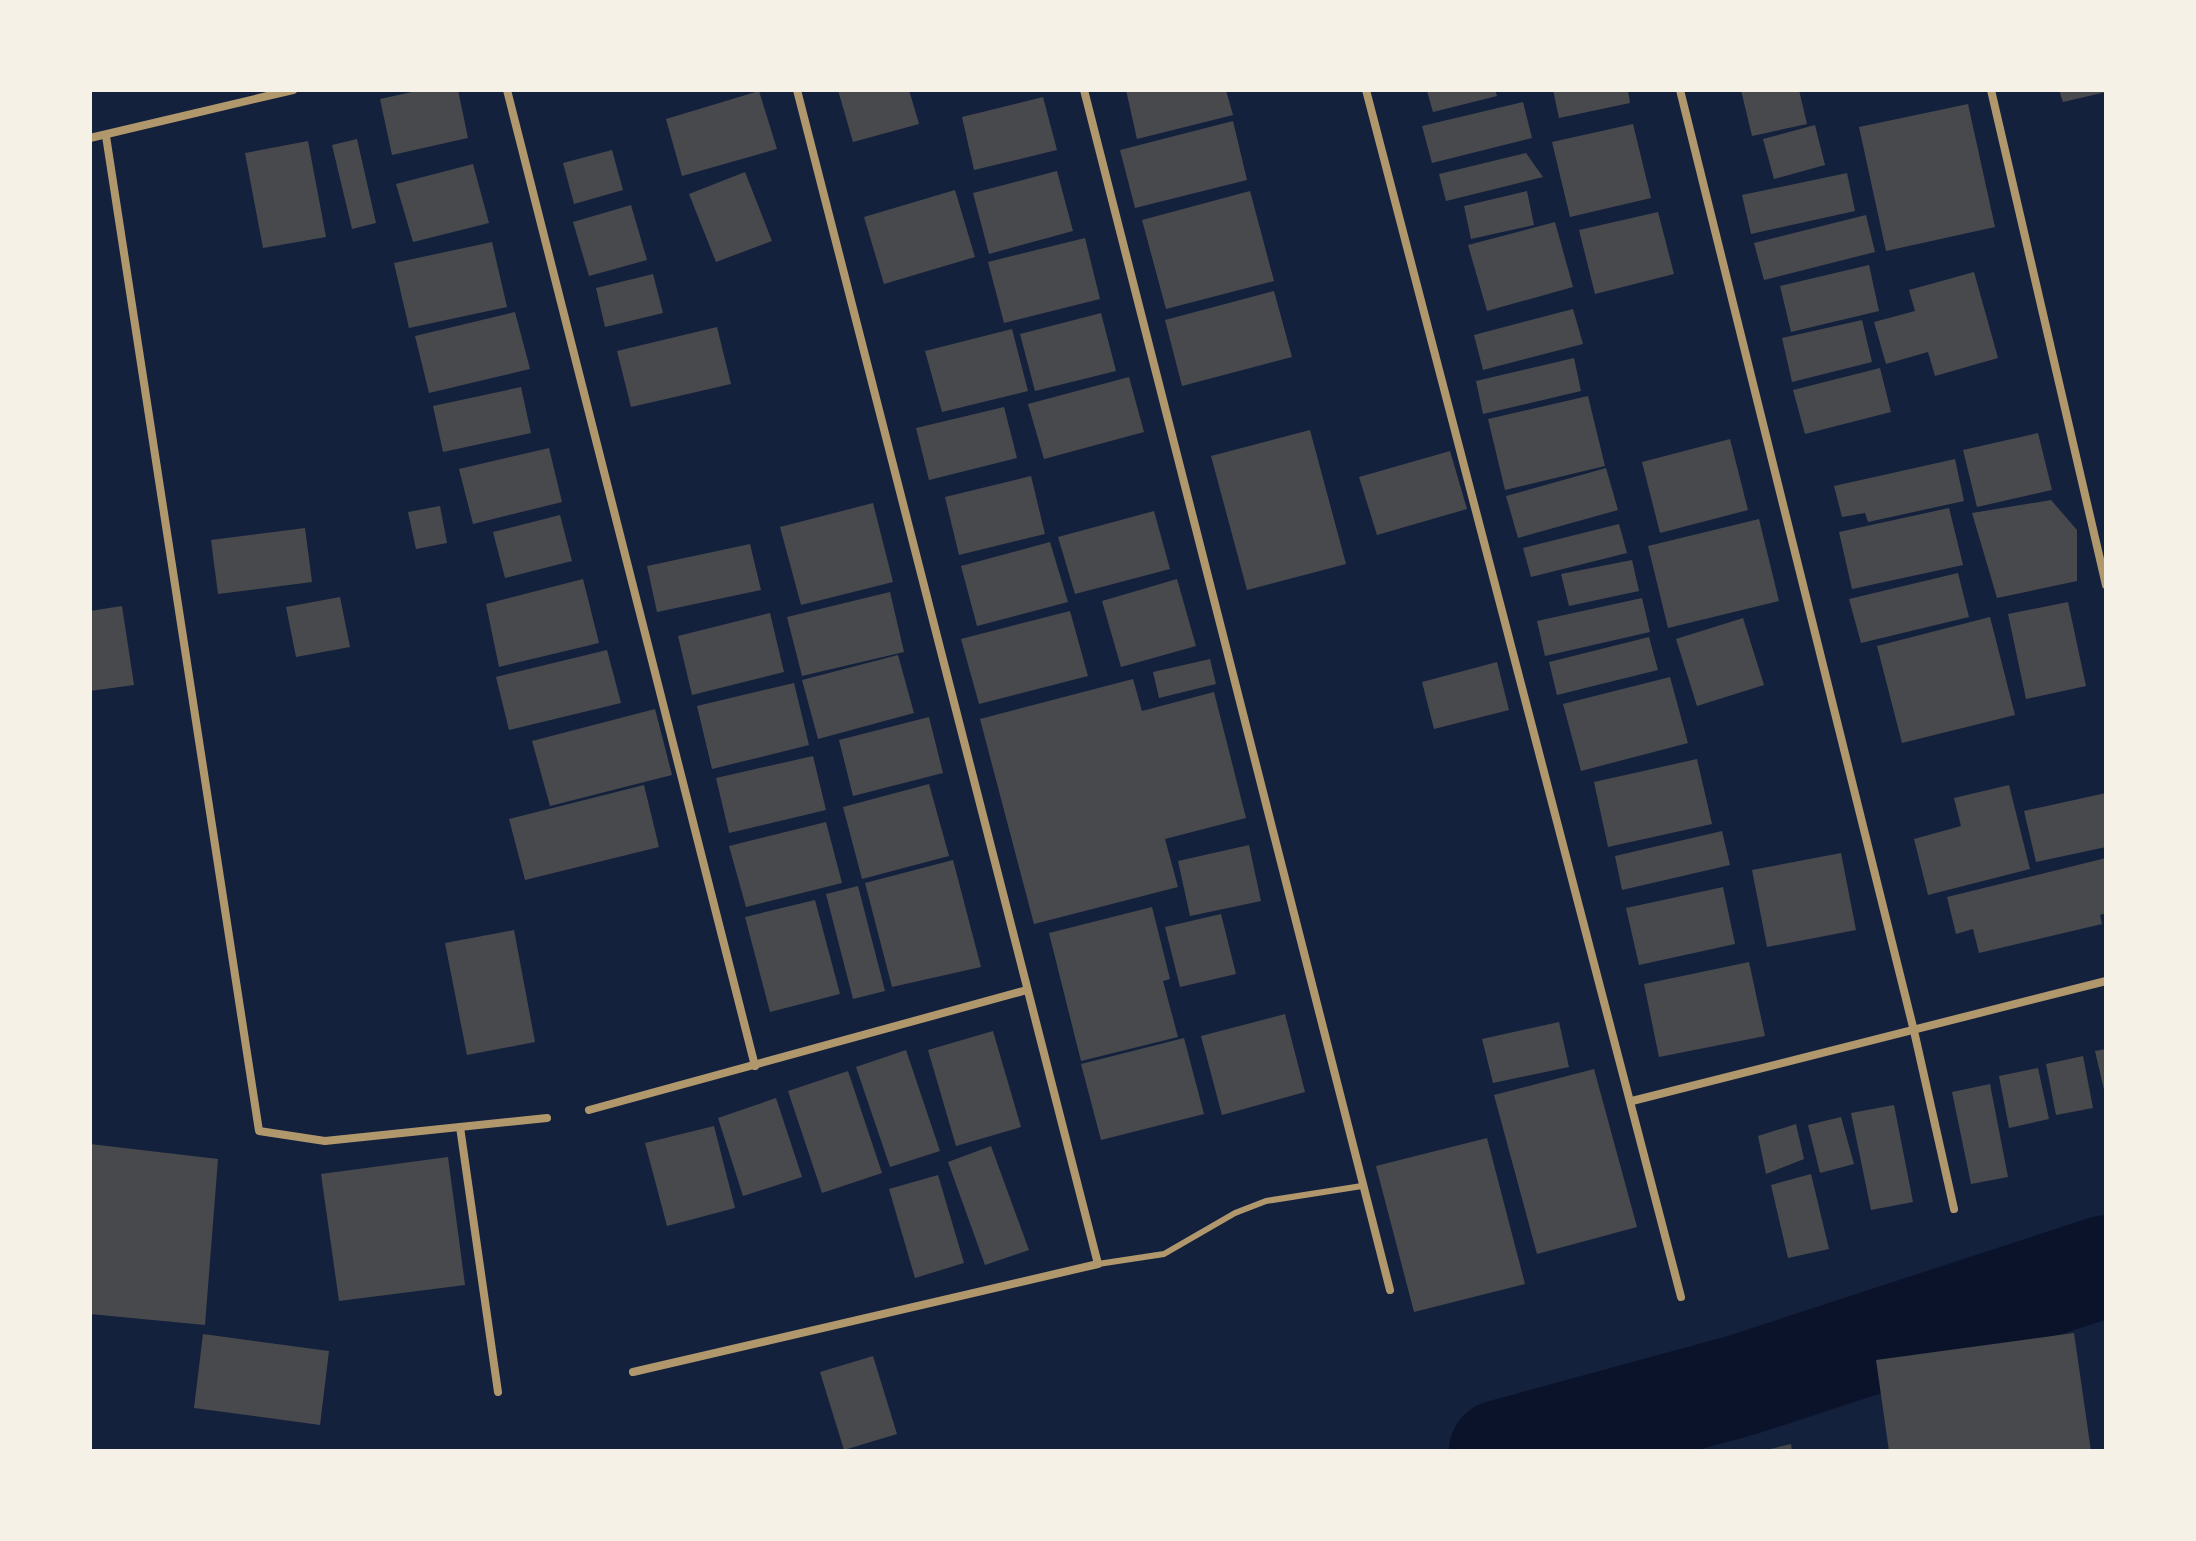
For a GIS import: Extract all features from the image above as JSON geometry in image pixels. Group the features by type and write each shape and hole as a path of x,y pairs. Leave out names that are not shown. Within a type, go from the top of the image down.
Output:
{"street":[{"path":"90,138 293,90"},
{"path":"507,90 755,1066"},
{"path":"633,1372 1098,1264 797,90"},
{"path":"1084,90 1390,1290"},
{"path":"1366,90 1681,1297"},
{"path":"1680,90 1914,1031 1954,1209"},
{"path":"1991,90 2106,585"},
{"path":"106,136 259,1131 325,1141 547,1118"},
{"path":"1632,1101 2106,981"},
{"path":"589,1110 1027,990"},
{"path":"460,1127 498,1392"}],"lane":[{"path":"1098,1264 1164,1254 1235,1213 1266,1201 1362,1186"}],"building":[{"path":"421,90 458,90 468,138 392,155 380,99"},
{"path":"838,90 909,90 919,124 853,142"},
{"path":"1126,90 1226,90 1233,115 1137,139"},
{"path":"1495,90 1497,96 1433,112 1427,91"},
{"path":"1553,90 1628,90 1630,103 1559,118"},
{"path":"1741,90 1799,90 1807,124 1752,136"},
{"path":"2059,90 2106,90 2106,92 2063,102"},
{"path":"759,91 777,149 682,176 666,119"},
{"path":"1043,97 1057,150 974,170 962,117"},
{"path":"1523,102 1532,138 1432,163 1422,126"},
{"path":"1968,104 1995,227 1886,251 1859,127"},
{"path":"1233,121 1247,180 1135,208 1120,150"},
{"path":"1633,124 1651,198 1570,217 1552,142"},
{"path":"1815,125 1825,165 1774,179 1763,139"},
{"path":"357,139 376,223 352,229 332,145"},
{"path":"308,141 326,237 263,248 245,153"},
{"path":"612,150 623,190 574,204 563,163"},
{"path":"1526,153 1543,177 1446,201 1439,174"},
{"path":"473,164 489,223 413,242 396,184"},
{"path":"1057,171 1073,231 989,254 973,193"},
{"path":"745,172 772,241 716,262 689,194"},
{"path":"1847,173 1855,211 1751,234 1742,195"},
{"path":"955,190 975,257 884,284 864,217"},
{"path":"1250,191 1274,281 1166,309 1142,220"},
{"path":"1527,191 1534,225 1471,239 1464,206"},
{"path":"631,205 647,260 589,276 573,222"},
{"path":"1658,212 1674,274 1595,294 1579,230"},
{"path":"1866,215 1875,252 1764,280 1754,243"},
{"path":"1555,222 1573,287 1487,311 1468,245"},
{"path":"1085,238 1100,299 1004,323 988,262"},
{"path":"492,242 507,307 409,328 394,263"},
{"path":"1869,265 1879,311 1791,332 1780,286"},
{"path":"1974,272 1998,358 1935,376 1928,352 1886,364 1874,322 1915,311 1909,290"},
{"path":"653,274 663,313 605,327 596,288"},
{"path":"1274,291 1292,357 1182,386 1165,320"},
{"path":"1573,309 1583,344 1483,370 1474,335"},
{"path":"515,312 530,369 429,393 415,336"},
{"path":"1101,313 1116,371 1035,391 1020,334"},
{"path":"1862,320 1872,362 1792,382 1782,338"},
{"path":"717,327 731,384 631,407 617,351"},
{"path":"1012,329 1028,391 942,412 925,351"},
{"path":"1574,358 1581,391 1483,414 1476,381"},
{"path":"1880,368 1891,412 1805,434 1793,390"},
{"path":"1129,377 1144,432 1044,459 1028,404"},
{"path":"521,387 531,433 443,452 433,406"},
{"path":"1588,396 1605,466 1505,490 1488,419"},
{"path":"1004,407 1017,458 929,480 916,428"},
{"path":"1310,430 1346,564 1247,590 1211,456"},
{"path":"2038,433 2052,490 1977,507 1963,450"},
{"path":"1730,439 1748,510 1660,533 1642,462"},
{"path":"549,448 562,502 473,524 459,469"},
{"path":"1450,451 1467,509 1377,535 1359,477"},
{"path":"1955,459 1964,501 1868,522 1865,513 1842,517 1834,486"},
{"path":"1606,468 1618,510 1518,538 1506,496"},
{"path":"1031,476 1045,534 959,555 945,497"},
{"path":"2051,500 2077,530 2077,581 1997,598 1972,513"},
{"path":"873,503 893,582 801,605 780,527"},
{"path":"440,506 447,543 416,549 408,512"},
{"path":"1949,508 1963,565 1852,589 1839,532"},
{"path":"1154,511 1170,569 1075,594 1058,537"},
{"path":"560,515 572,561 505,578 493,532"},
{"path":"1759,519 1779,601 1668,628 1648,546"},
{"path":"1619,524 1627,553 1531,577 1523,548"},
{"path":"305,528 312,582 218,594 211,540"},
{"path":"1050,542 1068,602 977,626 961,566"},
{"path":"750,544 761,590 657,612 647,566"},
{"path":"1632,560 1639,591 1569,606 1561,574"},
{"path":"1958,573 1969,617 1861,643 1849,599"},
{"path":"583,579 599,643 499,667 486,604"},
{"path":"1177,579 1196,646 1121,667 1102,601"},
{"path":"890,592 904,652 802,676 787,617"},
{"path":"340,597 350,647 296,657 286,607"},
{"path":"1642,598 1650,632 1545,656 1537,621"},
{"path":"2068,602 2086,686 2026,699 2008,614"},
{"path":"122,606 134,685 90,691 90,611"},
{"path":"1070,611 1088,676 979,704 961,639"},
{"path":"770,613 784,672 692,695 678,636"},
{"path":"1990,617 2015,715 1902,743 1877,646"},
{"path":"1743,618 1764,685 1697,706 1676,639"},
{"path":"1649,637 1658,670 1557,695 1549,662"},
{"path":"607,650 621,703 509,730 496,677"},
{"path":"898,655 914,713 818,739 802,680"},
{"path":"1210,659 1216,684 1159,698 1153,672"},
{"path":"1497,662 1509,710 1434,729 1422,682"},
{"path":"1670,677 1688,743 1581,771 1563,704"},
{"path":"1133,679 1142,711 1214,692 1246,818 1165,839 1178,887 1034,924 980,719"},
{"path":"794,683 809,745 712,769 697,706"},
{"path":"655,709 672,775 550,806 532,741"},
{"path":"929,717 943,773 853,796 839,740"},
{"path":"813,756 826,810 729,833 716,778"},
{"path":"1697,759 1712,824 1608,847 1594,782"},
{"path":"929,784 949,856 862,879 843,807"},
{"path":"644,785 659,847 525,880 509,819"},
{"path":"2009,785 2030,869 1928,895 1914,839 1961,826 1954,798"},
{"path":"2106,793 2106,847 2036,862 2024,811"},
{"path":"826,822 842,883 746,907 729,846"},
{"path":"1722,831 1730,865 1622,890 1615,856"},
{"path":"1249,845 1261,901 1190,916 1178,861"},
{"path":"1841,853 1856,930 1767,947 1752,870"},
{"path":"2106,858 2106,913 2100,915 2102,924 1979,953 1973,929 1956,934 1947,897"},
{"path":"953,860 981,967 892,987 865,883"},
{"path":"858,886 885,991 853,999 826,894"},
{"path":"1723,887 1735,944 1639,965 1626,908"},
{"path":"815,900 840,994 770,1012 745,917"},
{"path":"1152,907 1170,979 1163,981 1178,1037 1081,1061 1049,933"},
{"path":"1221,914 1236,974 1180,987 1165,927"},
{"path":"514,930 535,1042 467,1055 445,943"},
{"path":"1749,962 1765,1036 1659,1057 1644,984"},
{"path":"1285,1014 1305,1092 1222,1115 1201,1036"},
{"path":"1559,1022 1569,1067 1493,1083 1482,1039"},
{"path":"993,1031 1021,1127 956,1146 928,1050"},
{"path":"1184,1038 1204,1114 1101,1140 1081,1064"},
{"path":"2106,1049 2106,1094 2105,1094 2095,1051"},
{"path":"906,1050 940,1151 890,1167 856,1067"},
{"path":"2083,1056 2093,1108 2056,1115 2046,1064"},
{"path":"2038,1068 2049,1119 2009,1128 1999,1076"},
{"path":"1594,1069 1637,1227 1537,1254 1494,1095"},
{"path":"848,1071 882,1173 822,1193 788,1091"},
{"path":"1990,1084 2008,1177 1971,1184 1952,1092"},
{"path":"776,1098 802,1177 743,1196 718,1118"},
{"path":"1894,1105 1913,1202 1871,1210 1851,1113"},
{"path":"1841,1117 1854,1164 1820,1173 1808,1125"},
{"path":"1796,1124 1804,1159 1766,1174 1758,1136"},
{"path":"714,1126 735,1208 667,1226 645,1143"},
{"path":"1487,1138 1525,1284 1414,1312 1376,1166"},
{"path":"90,1144 218,1159 205,1325 90,1314"},
{"path":"991,1146 1029,1250 985,1265 948,1162"},
{"path":"448,1157 465,1285 339,1301 321,1174"},
{"path":"1811,1174 1829,1249 1788,1258 1771,1185"},
{"path":"938,1175 964,1263 915,1278 889,1189"},
{"path":"2074,1333 2091,1451 1889,1451 1876,1360"},
{"path":"203,1334 329,1351 320,1425 194,1408"},
{"path":"873,1356 897,1434 844,1450 820,1372"},
{"path":"1791,1444 1792,1451 1766,1451 1766,1450"}],"waterway":[{"path":"1500,1451 1742,1385 2106,1266"}]}
